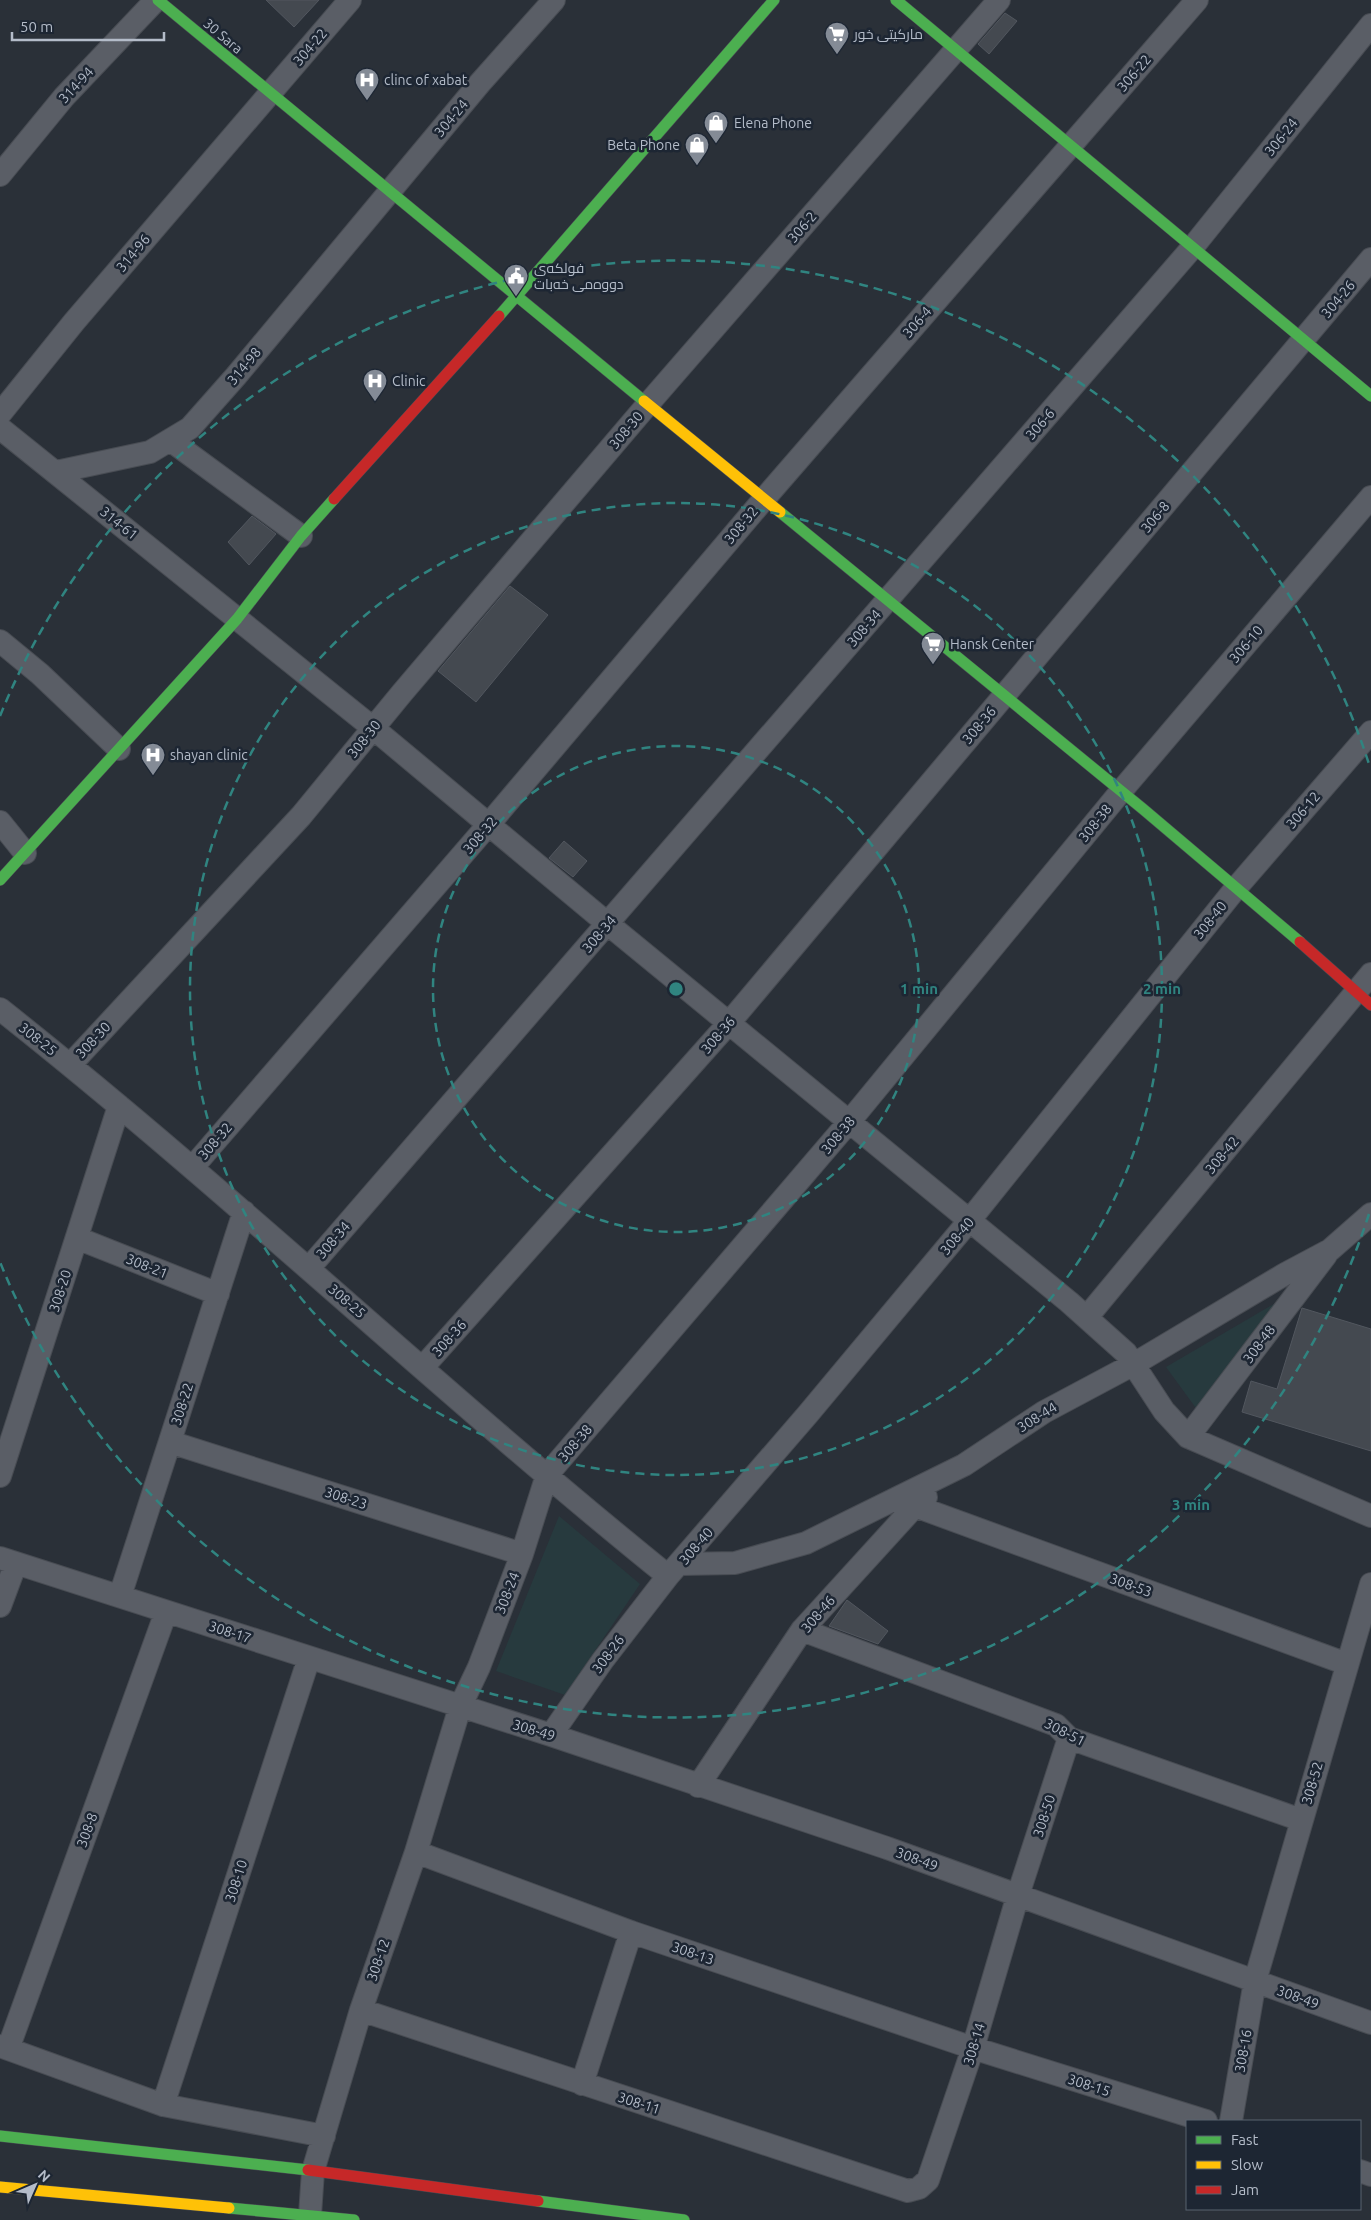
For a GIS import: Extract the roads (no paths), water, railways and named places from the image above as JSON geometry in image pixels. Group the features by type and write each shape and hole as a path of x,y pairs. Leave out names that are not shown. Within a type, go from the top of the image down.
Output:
{"main road":[{"name":"30 Sara","path":"157,0 516,297 1122,790 1364,998"},
{"path":"0,880 237,619 301,536 516,297 774,0"},
{"path":"896,0 1192,248 1305,339 1371,396"},
{"path":"0,2136 313,2171 684,2220"},
{"path":"0,2187 354,2220"}],"street":[{"name":"314-94","path":"0,175 64,97 157,0"},
{"name":"304-22","path":"269,94 350,0"},
{"name":"304-24","path":"389,192 480,83 554,0"},
{"name":"306-2","path":"648,404 999,0"},
{"name":"306-22","path":"1070,146 1197,0"},
{"name":"306-24","path":"1192,248 1371,25"},
{"name":"314-96","path":"0,414 74,322 269,94"},
{"name":"306-4","path":"764,498 1070,146"},
{"name":"314-98","path":"56,472 150,452 190,428 236,376 389,192"},
{"name":"306-6","path":"888,600 1192,248"},
{"name":"304-26","path":"1305,339 1371,259"},
{"name":"306-8","path":"1004,695 1305,339"},
{"name":"308-30","path":"70,1064 300,816 648,404"},
{"name":"314-61","path":"3,434 56,472 373,728 1086,1317 1126,1353 1164,1411 1188,1437"},
{"path":"170,440 301,536"},
{"name":"308-32","path":"192,1168 489,824 764,498"},
{"name":"306-10","path":"1122,790 1371,498"},
{"name":"308-34","path":"309,1268 888,600"},
{"path":"0,641 40,674 119,749"},
{"name":"308-36","path":"423,1367 729,1023 1004,695"},
{"name":"306-12","path":"1236,888 1371,732"},
{"name":"308-38","path":"547,1475 849,1122 1122,790"},
{"path":"0,822 24,853"},
{"name":"308-40","path":"674,1570 969,1221 1236,888"},
{"name":"308-42","path":"1086,1317 1364,998 1371,974"},
{"name":"308-25","path":"0,1009 70,1064 244,1212 590,1513 674,1570"},
{"name":"308-20","path":"0,1476 119,1106"},
{"name":"308-22","path":"120,1596 244,1212"},
{"name":"308-44","path":"674,1570 735,1563 806,1543 964,1465 1044,1412 1134,1364 1285,1274 1330,1250 1371,1214"},
{"name":"308-21","path":"77,1238 218,1294"},
{"name":"308-48","path":"1188,1437 1330,1250"},
{"path":"1188,1437 1371,1516"},
{"name":"308-23","path":"170,1442 522,1554"},
{"name":"308-46","path":"698,1786 802,1630 915,1506 964,1465"},
{"name":"308-24","path":"460,1707 479,1667 522,1554 547,1475"},
{"name":"308-53","path":"915,1506 1347,1664"},
{"path":"0,1606 8,1560"},
{"name":"308-17","path":"8,1560 460,1707"},
{"name":"308-26","path":"551,1735 603,1660 674,1570"},
{"name":"308-52","path":"1255,1981 1371,1584"},
{"name":"308-8","path":"4,2047 166,1612"},
{"name":"308-51","path":"802,1630 1056,1725 1069,1738 1301,1820"},
{"name":"308-10","path":"163,2105 310,1658"},
{"name":"308-49","path":"460,1707 551,1735 887,1848 1371,2023"},
{"name":"308-12","path":"310,2215 313,2171 360,2010 416,1852 460,1707"},
{"name":"308-50","path":"1018,1895 1069,1738"},
{"name":"308-13","path":"416,1852 631,1932 973,2048"},
{"name":"308-14","path":"919,2188 928,2180 973,2048 1018,1895"},
{"path":"582,2084 631,1932"},
{"name":"308-16","path":"1230,2120 1255,1981"},
{"name":"308-11","path":"360,2010 908,2191 919,2188"},
{"path":"4,2047 163,2105 324,2136"},
{"name":"308-15","path":"973,2048 1203,2120"}],"place":[{"name":"مارکیتی خور","path":"837,55"},
{"name":"clinc of xabat","path":"367,101"},
{"name":"Elena Phone","path":"716,144"},
{"name":"Beta Phone","path":"697,166"},
{"name":"فولکه‌ی دووه‌می خه‌بات","path":"516,297"},
{"name":"Clinic","path":"375,402"},
{"name":"Hansk Center","path":"933,665"},
{"name":"shayan clinic","path":"153,776"}]}
